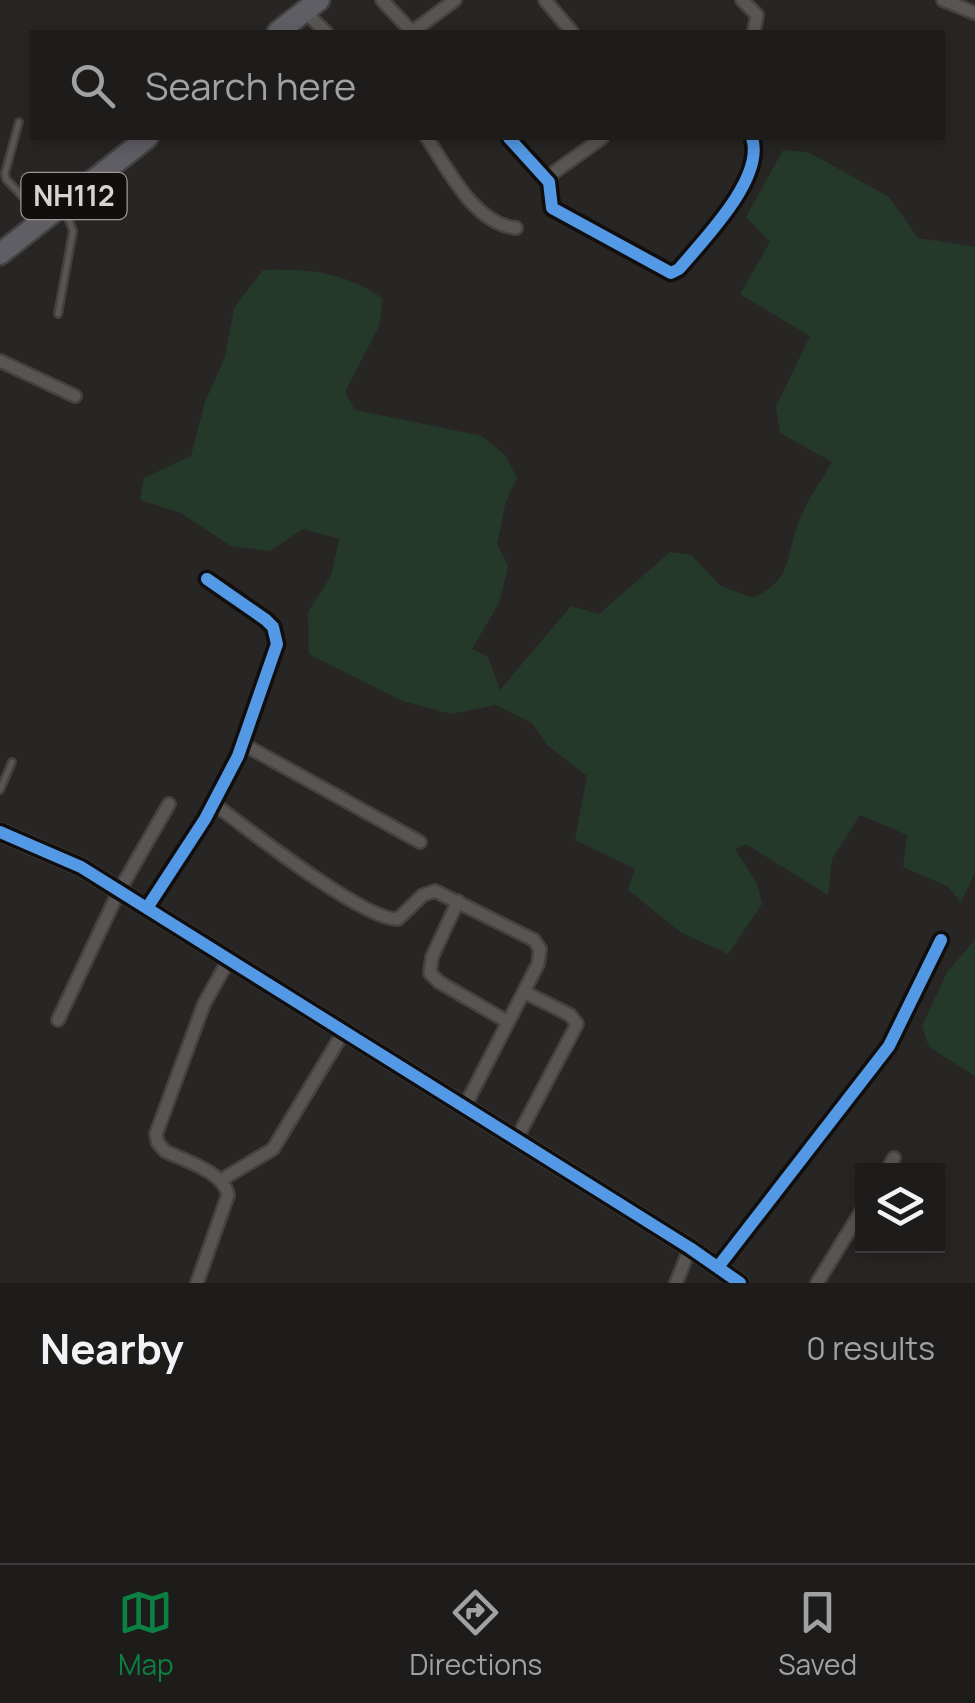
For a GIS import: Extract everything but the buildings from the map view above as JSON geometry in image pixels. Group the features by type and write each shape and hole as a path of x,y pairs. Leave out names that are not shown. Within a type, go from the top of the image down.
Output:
{"highway":[{"path":"281,30 311,6"},
{"name":"NH112","path":"0,254 144,140"}],"street":[{"path":"382,0 410,30"},
{"path":"415,30 455,0"},
{"path":"545,0 570,30"},
{"path":"742,0 757,15 754,30"},
{"path":"944,0 975,13"},
{"path":"311,6 325,30"},
{"path":"428,140 456,182 486,216 516,228"},
{"path":"511,140 546,178 552,208 670,273 679,269 732,203 749,173 755,154 752,140"},
{"path":"546,178 599,140"},
{"path":"0,361 75,396"},
{"path":"147,908 214,803 244,744 277,644 277,635 266,620 207,579"},
{"path":"244,744 420,842"},
{"path":"214,803 322,881 386,919 398,919 429,891 440,892 534,940 540,957 464,1108"},
{"path":"58,1020 119,891 168,804"},
{"path":"0,832 81,868 147,908 740,1283"},
{"path":"458,901 432,957 430,973 508,1022"},
{"path":"718,1267 889,1046 941,940"},
{"path":"196,1283 228,1196 225,1184 165,1150 156,1134 198,1019 228,961"},
{"path":"516,1140 577,1024 570,1015 524,992"},
{"path":"221,1180 273,1149 343,1033"},
{"path":"891,1163 894,1158"},
{"path":"818,1283 855,1222"},
{"path":"676,1283 690,1248"}],"lane":[{"path":"18,122 6,180 44,220"},
{"path":"58,314 73,231 62,205"},
{"path":"0,790 12,762"}],"green space":[{"path":"783,150 808,152 889,197 918,238 975,247 975,873 961,902 947,886 903,867 907,835 860,815 832,859 828,895 746,844 735,849 757,883 762,904 728,954 680,932 628,890 635,869 575,840 587,776 547,745 532,723 496,705 451,714 403,701 309,654 308,612 331,576 339,539 303,529 270,551 231,546 181,513 140,500 144,478 191,456 205,402 225,357 234,308 263,270 326,274 355,283 383,299 379,326 345,392 355,410 482,436 505,455 517,478 506,501 497,544 508,566 500,601 472,649 488,657 500,690 571,606 599,614 670,552 691,555 721,586 753,598 783,574 803,512 832,462 780,433 776,407 810,336 740,294 770,242 746,217"},
{"path":"975,940 975,1076 929,1047 922,1026 947,972"}],"cycle path":[{"path":"511,140 549,182 552,208 671,273 703,242 741,189 754,154 752,140"},
{"path":"147,908 205,819 238,756 277,644 273,627 266,620 207,579"},
{"path":"0,832 81,867 740,1283"},
{"path":"718,1267 889,1046 941,940"}]}
